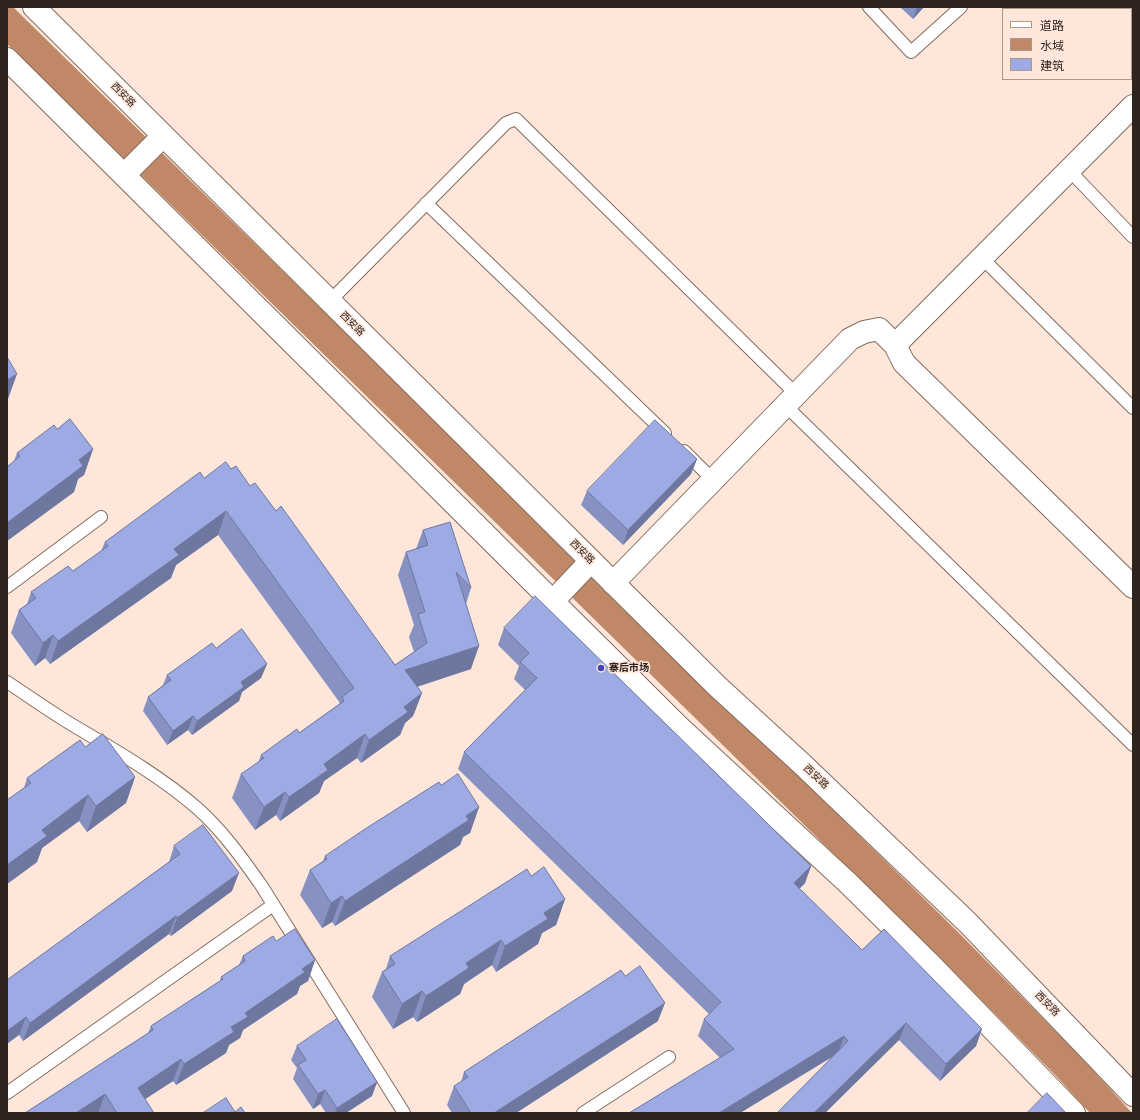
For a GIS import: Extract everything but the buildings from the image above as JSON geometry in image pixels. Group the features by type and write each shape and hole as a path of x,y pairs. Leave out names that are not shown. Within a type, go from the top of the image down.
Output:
{"street":[{"name":"西安路","path":"34,7 160,139 330,301 589,563 613,583 717,686 802,764 968,923 1133,1095"},
{"path":"7,59 127,171 557,598 678,726 848,883 923,957 1074,1113"},
{"path":"895,345 1133,106"},
{"path":"127,171 160,139"},
{"path":"613,583 850,339 864,332 879,329 895,345 904,364 1133,586"},
{"path":"557,598 589,563"}],"lane":[{"path":"869,7 911,52 961,7"},
{"path":"330,301 506,123 516,119 791,400 1133,745"},
{"path":"1069,170 1133,237"},
{"path":"426,203 713,480"},
{"path":"982,258 1133,408"},
{"path":"7,587 101,517"},
{"path":"7,682 62,719 152,773 198,809 241,857 273,905 404,1113"},
{"path":"7,1093 273,905"},
{"path":"582,1113 669,1057"}],"water":[{"path":"7,7 13,7 957,931 1080,1056 1132,1113 1090,1113 1057,1077 935,953 7,44"}],"place":[{"name":"寨后市场","path":"601,668"}]}
